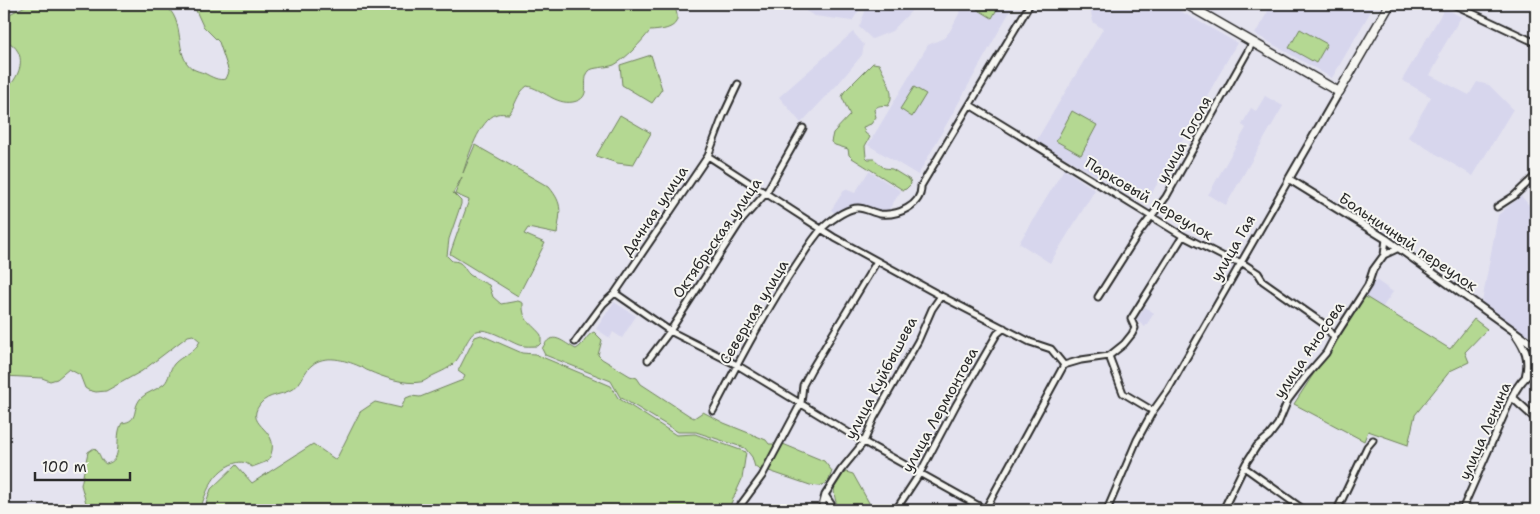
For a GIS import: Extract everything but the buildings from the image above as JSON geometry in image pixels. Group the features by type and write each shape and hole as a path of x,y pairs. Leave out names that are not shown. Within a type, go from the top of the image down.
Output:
{"main road":[{"path":"1186,4 1339,92"},
{"name":"улица Гая","path":"1339,92 1390,4"}],"street":[{"path":"822,229 849,210 859,208 878,214 894,214 912,205 919,199 921,186 1030,4"},
{"path":"1453,4 1536,43"},
{"name":"улица Гоголя","path":"1098,297 1138,234 1166,198 1253,42"},
{"name":"Дачная улица","path":"576,342 603,304 615,293 708,156 723,116 738,84"},
{"name":"улица Гая","path":"1107,510 1137,440 1153,411 1168,390 1339,92"},
{"name":"Парковый переулок","path":"970,105 1182,236 1230,260 1241,262 1324,324 1334,338"},
{"name":"Октябрьская улица","path":"648,360 670,331 741,221 766,193 803,128"},
{"path":"708,156 835,238 1030,342 1051,349 1064,365"},
{"path":"1497,207 1514,196 1536,175"},
{"name":"Больничный переулок","path":"1289,179 1386,239 1536,347"},
{"name":"Северная улица","path":"712,411 777,294 822,229"},
{"path":"615,293 670,331 737,365 864,442 986,510 1064,365 1081,360 1109,356 1124,344 1135,328 1131,319 1182,236"},
{"name":"улица Аносова","path":"1223,510 1244,467 1258,446 1278,424 1288,400 1326,353 1368,285 1373,270 1384,255 1386,239"},
{"path":"1384,255 1399,248"},
{"path":"737,510 762,476 801,404 804,385 811,370 877,261"},
{"name":"улица Куйбышева","path":"821,510 825,495 841,470 864,442 874,418 918,340 932,309 941,296"},
{"name":"улица Лермонтова","path":"900,505 920,473 997,334 1004,328"},
{"name":"Больничный переулок","path":"1512,329 1527,354 1526,375"},
{"path":"1109,356 1123,393 1153,411"},
{"name":"улица Ленина","path":"1462,510 1517,386 1526,375 1536,368"},
{"path":"1512,397 1536,419"},
{"path":"1337,510 1367,447 1373,440"},
{"path":"1244,467 1304,510"},
{"path":"825,495 835,510"}],"shaded area":[{"path":"792,4 860,4 860,9 852,21 815,16"},
{"path":"868,4 918,4 892,31 872,39 859,27"},
{"path":"964,4 1014,4 918,175 868,145 928,45 944,38 950,31"},
{"path":"1089,4 1168,4 1237,43 1148,200 1143,197 1141,201 1036,141 1103,29 1093,22"},
{"path":"1272,4 1375,4 1332,78 1255,34"},
{"path":"1445,8 1461,17 1438,56 1440,57 1430,75 1469,95 1477,82 1489,85 1513,109 1473,176 1408,137 1431,97 1402,80"},
{"path":"853,32 864,45 862,55 801,123 779,97"},
{"path":"1265,96 1283,106 1226,205 1208,195 1246,128 1242,125 1251,108 1256,111"},
{"path":"1064,169 1095,190 1050,263 1019,243"},
{"path":"869,171 901,191 887,212 853,205 836,214 831,210 845,189 855,193"},
{"path":"1521,196 1536,213 1536,329 1527,335 1482,302 1498,215"},
{"path":"1376,280 1393,292 1382,308 1364,296"},
{"path":"614,302 636,316 622,338 613,332 610,338 596,329"},
{"path":"1145,307 1154,313 1145,327 1136,320"}],"green space":[{"path":"29,4 163,4 171,11 175,19 183,55 187,63 193,69 220,79 226,79 229,72 219,42 203,26 193,4 673,4 677,17 676,22 669,28 650,31 619,62 589,71 585,93 579,100 573,102 560,101 527,86 521,92 509,114 497,114 485,123 471,149 463,173 475,145 549,187 559,204 560,214 557,234 528,228 524,234 545,243 518,296 450,254 469,200 455,194 462,177 453,193 461,201 461,204 449,239 447,256 452,261 459,262 470,275 489,285 493,297 501,304 518,301 523,303 524,314 528,322 541,335 541,343 538,346 519,345 487,331 477,331 471,336 451,366 424,381 414,383 387,378 341,360 329,359 317,362 309,368 297,386 290,391 264,400 256,412 259,424 269,435 272,442 272,450 268,461 252,467 246,463 238,462 224,469 210,484 200,510 88,510 81,485 88,452 94,448 104,463 112,462 117,453 118,435 122,423 131,420 141,398 164,384 174,364 192,351 200,341 193,335 188,336 142,371 106,391 96,392 88,390 85,388 80,375 69,369 57,379 50,381 42,378 4,376 4,91 18,74 20,61 16,48 10,43 4,47 4,17"},
{"path":"980,4 1000,4 992,18 977,9"},
{"path":"1300,29 1327,44 1316,63 1289,48"},
{"path":"651,55 662,89 652,103 622,85 620,65"},
{"path":"873,63 879,64 889,85 891,96 888,106 875,108 876,117 871,124 863,127 865,133 870,137 865,146 866,157 874,159 884,168 892,169 910,180 911,184 903,190 852,158 849,155 848,149 831,142 833,133 850,115 842,97 844,92"},
{"path":"914,87 926,94 912,117 900,109"},
{"path":"1072,111 1097,125 1081,155 1056,141"},
{"path":"620,115 651,133 633,165 617,163 596,156"},
{"path":"1364,296 1450,349 1474,319 1487,329 1465,352 1469,362 1450,371 1415,415 1408,445 1368,431 1364,441 1294,404"},
{"path":"594,332 602,340 598,355 602,359 630,376 637,378 641,384 690,416 694,418 703,412 724,423 766,440 769,444 783,444 824,461 832,471 829,480 819,486 810,485 769,471 762,471 755,467 752,457 745,448 696,432 678,432 620,397 611,381 545,355 542,349 550,339 554,338 576,349"},
{"path":"481,335 522,353 535,354 611,386 618,398 676,435 695,434 746,452 742,479 728,510 204,510 211,489 236,465 252,483 313,444 336,460 360,412 375,402 401,408 406,398 411,396 420,397 463,380 465,376 458,371 475,337"},
{"path":"846,472 853,474 873,510 840,510 835,500 834,489 838,479"}]}
